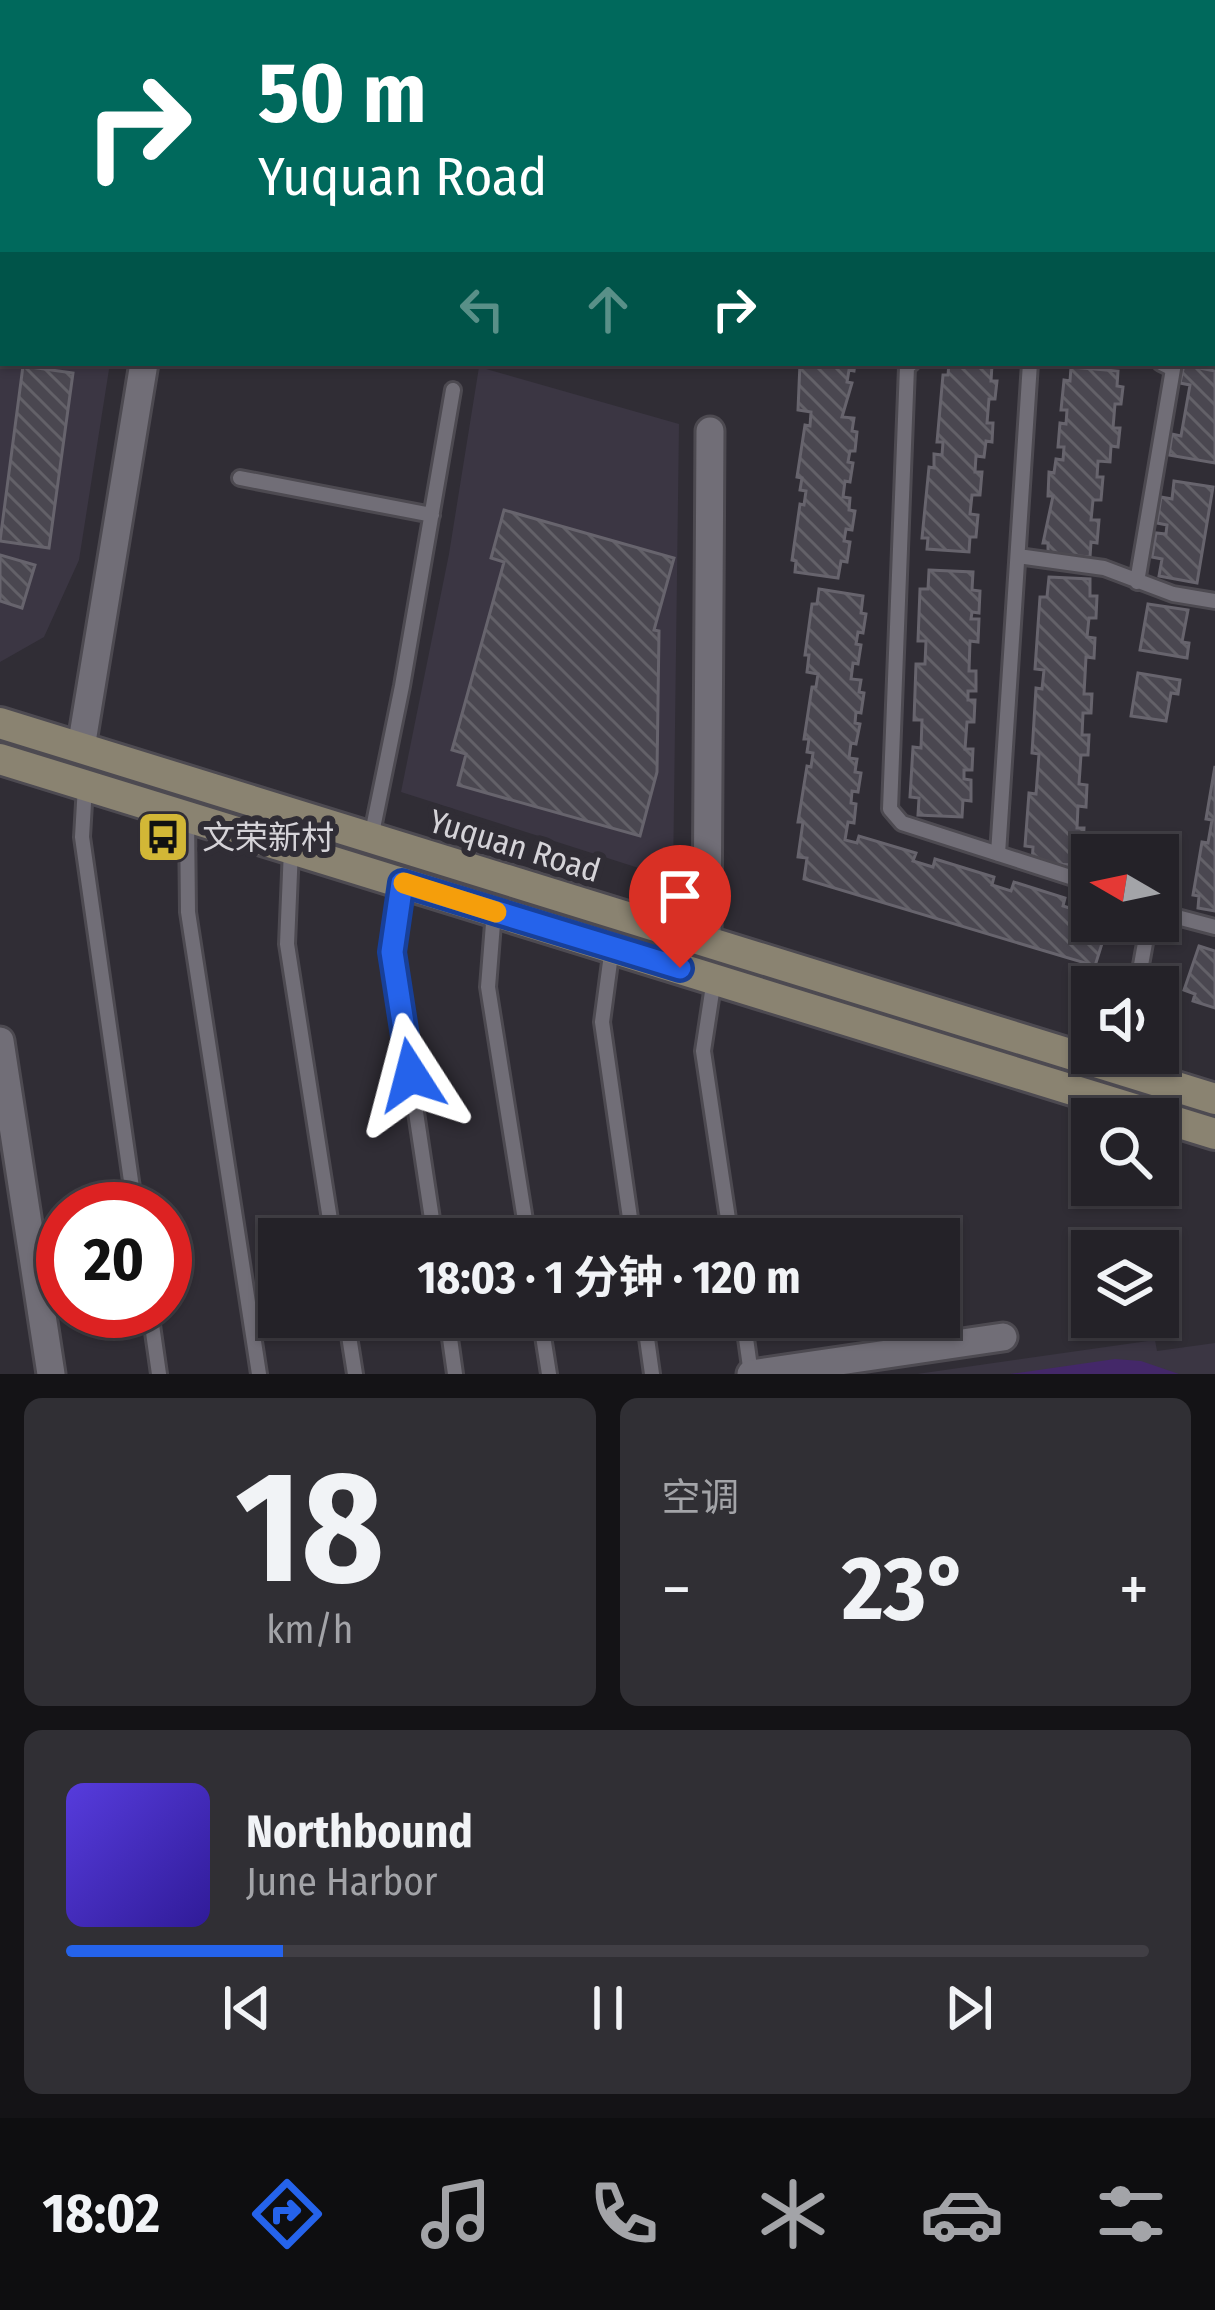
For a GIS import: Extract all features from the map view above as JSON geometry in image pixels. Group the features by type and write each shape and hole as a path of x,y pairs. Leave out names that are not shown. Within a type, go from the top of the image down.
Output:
{"main road":[{"name":"Yuquan Road","path":"0,724 707,942 1071,1046"},
{"name":"Yuquan Road","path":"0,759 1215,1134"},
{"name":"Yuquan Road","path":"1155,1074 1215,1099"}],"street":[{"path":"81,748 144,366"},
{"path":"707,942 710,431"},
{"path":"0,1041 51,1374"},
{"path":"751,1374 1003,1337"}],"lane":[{"path":"908,366 890,809 902,823 1071,877"},
{"path":"998,854 1030,366"},
{"path":"1137,582 1173,370 1166,366"},
{"path":"371,838 453,390"},
{"path":"240,478 432,515"},
{"path":"1018,556 1104,568 1173,594 1215,601"},
{"path":"86,785 82,837 131,1182"},
{"path":"187,816 188,912 259,1374"},
{"path":"291,848 286,944 330,1218"},
{"path":"402,883 392,952 432,1218"},
{"path":"494,911 488,987 524,1218"},
{"path":"1179,918 1215,927"},
{"path":"612,947 602,1022 630,1218"},
{"path":"714,979 703,1052 728,1218"},
{"path":"154,1338 159,1374"},
{"path":"349,1338 355,1374"},
{"path":"450,1338 455,1374"},
{"path":"543,1338 549,1374"},
{"path":"647,1338 652,1374"},
{"path":"746,1338 751,1374"}],"shaded area":[{"path":"0,366 110,366 79,560 44,637 0,662"},
{"path":"479,367 679,424 673,879 401,792 449,554"},
{"path":"1155,1340 1157,1351 1215,1343 1215,1374 917,1374"},
{"path":"1115,1359 1141,1361 1179,1374 1010,1374"}],"building":[{"path":"23,366 73,373 49,548 0,541"},
{"path":"800,366 855,366 854,371 849,370 847,382 852,383 842,417 854,418 852,431 857,432 848,462 853,463 850,482 845,481 843,497 850,498 849,510 855,511 852,530 846,529 844,541 850,542 847,562 841,561 838,578 795,572 796,561 792,560 806,491 800,490 802,478 797,477 811,412 798,410"},
{"path":"949,366 992,366 991,381 997,381 995,399 989,399 987,423 993,423 992,442 986,441 984,457 976,456 975,472 982,472 980,495 972,495 970,514 978,515 969,552 927,549 928,538 922,538 929,467 934,468 934,454 942,455 943,442 937,442 943,375 948,375"},
{"path":"1184,366 1215,371 1215,463 1169,455 1172,434 1181,436 1190,385 1180,383"},
{"path":"1071,367 1118,371 1117,386 1123,387 1121,404 1115,404 1113,428 1120,428 1118,447 1111,446 1110,462 1098,461 1097,477 1103,477 1101,500 1093,500 1091,520 1099,520 1090,557 1048,553 1048,543 1043,543 1053,496 1048,496 1049,472 1054,473 1056,459 1063,460 1064,447 1058,447 1060,423 1066,424 1067,410 1061,410 1064,380 1070,381"},
{"path":"1174,481 1213,487 1197,583 1159,576 1162,559 1152,557 1156,533 1166,534 1167,525 1157,523 1161,497 1172,499"},
{"path":"504,510 674,558 654,630 659,631 657,772 640,836 458,785 466,754 452,750 504,562 491,558"},
{"path":"0,555 35,565 22,608 0,601"},
{"path":"929,570 973,572 972,590 980,591 979,613 972,612 971,619 979,619 978,642 970,641 969,671 976,671 976,691 968,691 968,700 975,700 974,722 967,722 965,749 973,749 972,770 964,770 964,779 971,780 971,801 963,800 962,817 918,815 919,798 910,797 913,747 921,748 922,720 914,720 916,664 925,664 926,641 918,641 920,589 928,589"},
{"path":"1049,577 1090,579 1090,596 1097,596 1096,618 1089,618 1087,637 1095,638 1094,658 1086,657 1084,694 1092,694 1091,713 1083,713 1088,755 1081,755 1079,784 1087,785 1086,807 1078,806 1077,828 1084,828 1084,834 1071,834 1071,865 1032,863 1033,847 1025,846 1029,793 1036,794 1039,754 1032,753 1036,688 1042,689 1044,670 1035,669 1040,597 1047,597"},
{"path":"819,589 863,596 861,613 866,614 863,633 858,632 856,644 861,645 851,679 861,680 859,692 864,693 861,713 856,712 855,723 860,724 856,744 851,743 849,758 857,759 855,772 861,773 858,792 852,791 854,823 848,822 845,840 857,843 859,836 916,853 913,861 933,867 935,859 994,877 992,885 1011,891 1014,882 1065,898 1063,906 1071,908 1071,942 1102,942 1095,966 804,879 807,858 798,857 803,822 798,822 813,753 807,752 809,739 804,739 818,674 807,672 809,655 805,655 812,604 817,604"},
{"path":"1148,604 1188,610 1182,642 1189,643 1187,658 1140,650"},
{"path":"1138,673 1180,680 1178,694 1171,693 1166,721 1131,716"},
{"path":"1215,766 1215,911 1198,908 1199,896 1193,895 1202,842 1208,843 1212,820 1206,819"},
{"path":"1199,946 1215,951 1215,1008 1193,1001 1195,994 1184,990"}],"slow traffic":[{"path":"404,883 496,912"}],"place":[{"name":"文荣新村","path":"163,837"}],"route":[{"path":"411,1075 392,952 402,883 680,968"}]}
